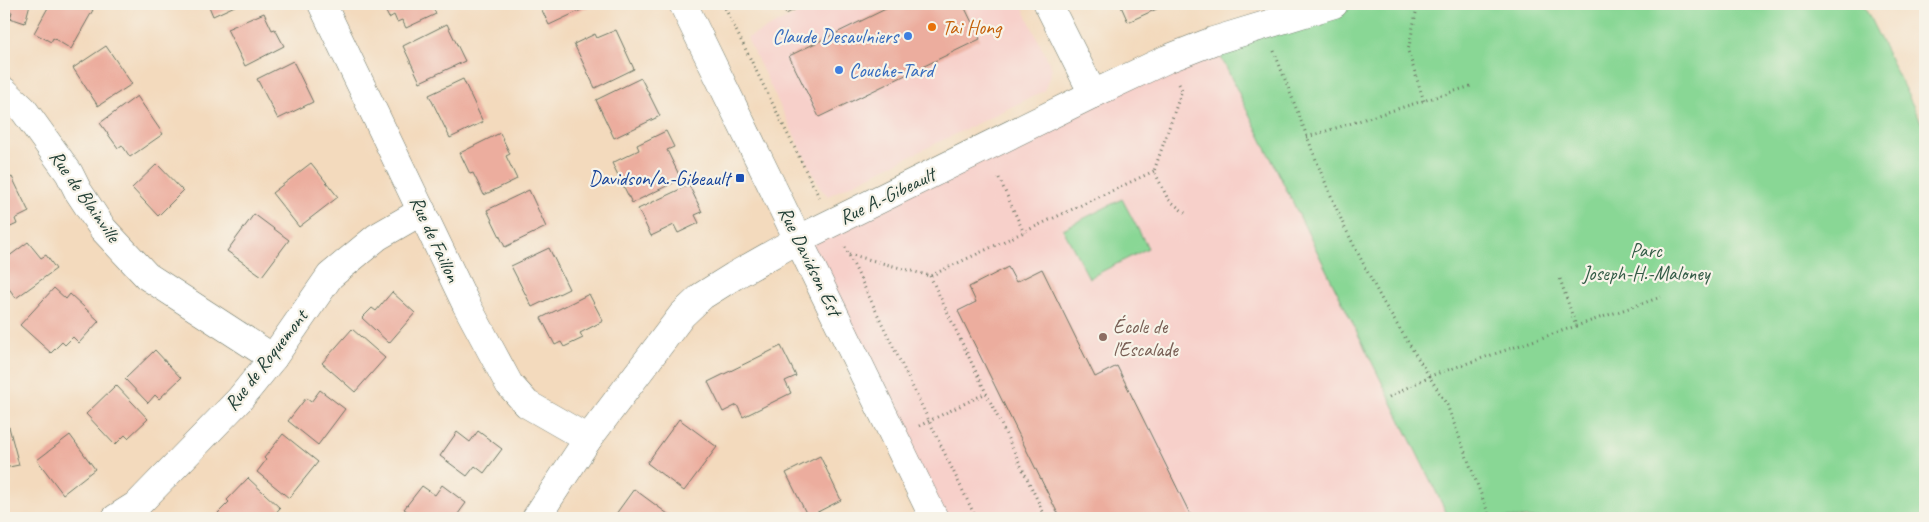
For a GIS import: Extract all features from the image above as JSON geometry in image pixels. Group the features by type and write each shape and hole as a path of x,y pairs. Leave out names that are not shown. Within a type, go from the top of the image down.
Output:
{"street":[{"name":"Rue de Faillon","path":"322,4 466,304 509,384 527,404 588,439"},
{"name":"Rue Davidson Est","path":"683,4 934,518"},
{"path":"1048,4 1093,94"},
{"name":"Rue A.-Gibeault","path":"536,518 588,439 682,315 702,296 799,239 1167,59 1213,41 1334,4"},
{"name":"Rue de Blainville","path":"4,91 23,109 69,173 78,191 103,229 147,276 273,358"},
{"name":"Rue de Roquemont","path":"116,518 138,504 239,400 273,358 330,276 377,237 422,211"}],"path":[{"path":"723,4 849,254 976,518"},
{"path":"1417,8 1408,51 1424,101"},
{"path":"1264,25 1344,226 1369,276 1447,405 1490,518"},
{"path":"849,254 930,276 1154,172 1182,90 1167,59"},
{"path":"1307,137 1471,86"},
{"path":"1154,172 1168,199 1185,213"},
{"path":"999,178 1024,233"},
{"path":"930,276 1046,518"},
{"path":"1560,280 1576,326"},
{"path":"1389,398 1430,376 1661,297"},
{"path":"895,438 986,393"}],"shaded area":[{"path":"817,4 1021,4 1052,69 1044,91 828,196 820,188 747,38"},
{"name":"École de l'Escalade","path":"1213,41 1449,518 934,518 799,239"}],"green space":[{"name":"Parc Joseph-H.-Maloney","path":"1334,4 1863,4 1925,130 1925,518 1449,518 1213,41"},
{"path":"1122,199 1148,248 1089,278 1063,229"}],"building":[{"path":"4,4 30,4 25,23 10,18 12,12 4,10"},
{"path":"50,4 82,4 93,10 71,49 53,38 51,42 34,33"},
{"path":"208,4 239,4 213,16"},
{"path":"382,4 431,4 436,14 406,28 402,20 397,22 394,15 389,18"},
{"path":"539,4 594,4 549,25"},
{"path":"781,4 806,4 786,14"},
{"path":"896,4 963,4 980,39 819,117 789,56"},
{"path":"1120,4 1159,4 1161,7 1128,22"},
{"path":"264,13 272,30 275,29 284,46 245,66 227,29"},
{"path":"447,24 465,61 420,82 403,46"},
{"path":"616,30 634,69 595,88 574,44 595,34 597,38"},
{"path":"106,46 132,84 98,106 73,68"},
{"path":"293,61 313,102 278,119 257,79"},
{"path":"641,78 660,116 614,138 596,100"},
{"path":"463,79 483,122 450,138 429,95"},
{"path":"137,96 163,134 130,157 122,145 118,148 100,123"},
{"path":"666,131 674,147 667,150 681,179 632,203 612,163 639,150 637,145"},
{"path":"500,133 510,154 506,156 517,179 484,195 473,173 470,174 460,153"},
{"path":"311,163 338,197 299,227 272,193"},
{"path":"157,164 183,191 158,216 132,188"},
{"path":"12,177 29,212 15,219 17,224 4,230 4,181"},
{"path":"689,185 702,212 695,215 699,223 678,233 674,225 651,236 638,209"},
{"path":"529,190 546,227 505,247 487,210"},
{"path":"254,214 289,240 262,276 227,251"},
{"path":"28,242 41,258 46,255 56,269 16,298 4,282 4,260"},
{"path":"549,248 569,289 532,307 511,266"},
{"path":"1008,267 1016,282 1042,269 1095,377 1117,366 1192,518 1060,518 958,311 976,302 969,287"},
{"path":"54,288 66,299 70,294 99,321 79,343 73,337 65,345 62,342 51,353 20,325"},
{"path":"392,292 415,313 389,343 362,318 372,308 376,311"},
{"path":"589,294 603,321 580,333 583,338 564,347 561,342 555,345 541,318"},
{"path":"352,329 385,358 355,392 322,363"},
{"path":"781,346 796,376 785,381 791,393 743,417 737,405 723,412 708,382"},
{"path":"155,350 181,378 159,399 155,395 148,403 125,379"},
{"path":"116,385 148,419 128,438 125,435 115,445 86,414"},
{"path":"320,390 345,409 318,445 288,421 306,398 311,402"},
{"path":"679,419 717,447 684,491 647,463"},
{"path":"9,427 19,465 4,468 4,428"},
{"path":"478,431 502,449 484,473 475,466 467,476 440,456 457,432 470,442"},
{"path":"283,434 318,462 289,498 257,472 266,460 264,458"},
{"path":"70,435 95,469 63,494 37,460"},
{"path":"820,456 841,500 808,517 786,473"},
{"path":"248,478 280,508 271,518 224,518 218,513 229,502 227,500"},
{"path":"442,485 466,503 455,518 417,518 404,509 422,486 435,495"},
{"path":"634,489 672,517 613,518"}],"place":[{"name":"Tai Hong","path":"932,27"},
{"name":"Claude Desaulniers","path":"908,36"},
{"name":"Couche-Tard","path":"839,70"},
{"name":"Davidson/a.-Gibeault","path":"740,178"},
{"name":"École de l'Escalade","path":"1103,337"}]}
